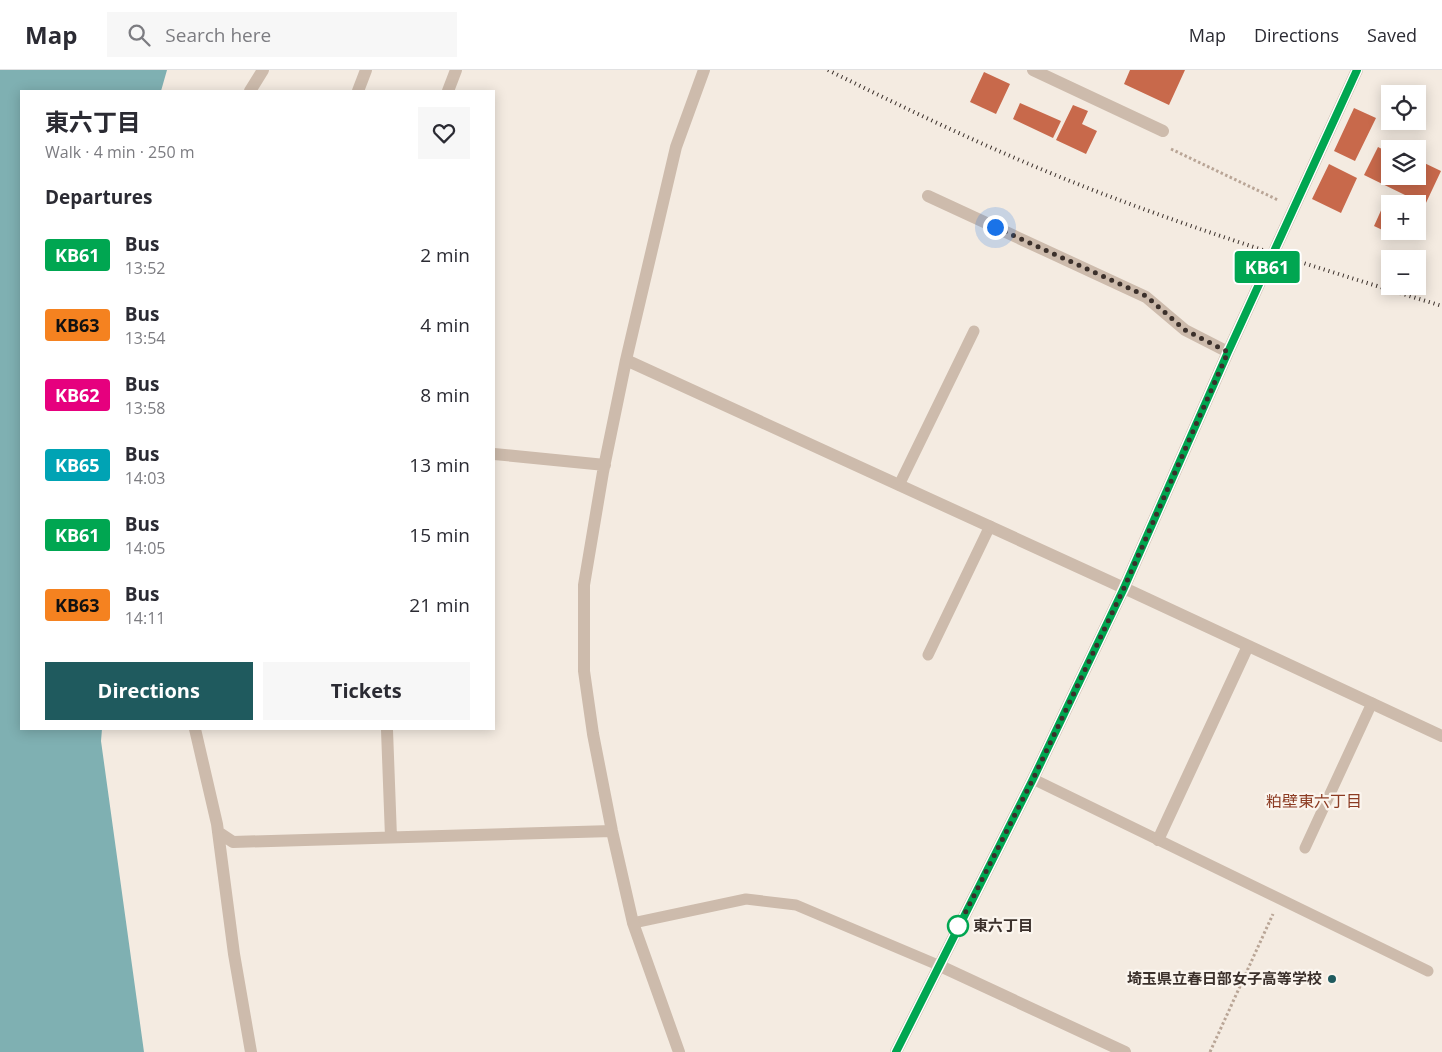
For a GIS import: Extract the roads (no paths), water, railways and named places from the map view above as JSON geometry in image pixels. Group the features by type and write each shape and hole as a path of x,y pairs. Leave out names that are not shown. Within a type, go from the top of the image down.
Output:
{"street":[{"path":"251,90 263,70"},
{"path":"358,90 366,70"},
{"path":"448,90 456,70"},
{"path":"678,1052 633,922 612,831 593,734 584,671 584,585 626,360 676,148 704,70"},
{"path":"1033,70 1163,131"},
{"path":"896,1052 1033,779 1124,588 1228,352 1357,70"},
{"path":"928,196 1146,296 1185,330 1228,352"},
{"path":"626,360 990,526 1442,736"},
{"path":"495,454 605,465"},
{"path":"1158,840 1248,646"},
{"path":"195,730 218,832 234,954 251,1052"},
{"path":"387,730 391,838"},
{"path":"218,832 233,842 612,831"},
{"path":"938,965 1125,1052"}],"lane":[{"path":"899,485 974,331"},
{"path":"928,655 990,526"},
{"path":"1305,848 1372,703"},
{"path":"1033,779 1428,971"},
{"path":"633,922 746,899 796,905 938,965"}],"water":[{"path":"0,70 167,70 161,90 20,90 20,730 102,730 101,741 144,1052 0,1052"}],"railway":[{"path":"828,70 964,136 1145,210 1243,244 1442,306"}],"place":[{"name":"東六丁目","path":"958,926"},
{"name":"埼玉県立春日部女子高等学校","path":"1332,979"}],"district":[{"name":"粕壁東六丁目","path":"1314,801"}]}
